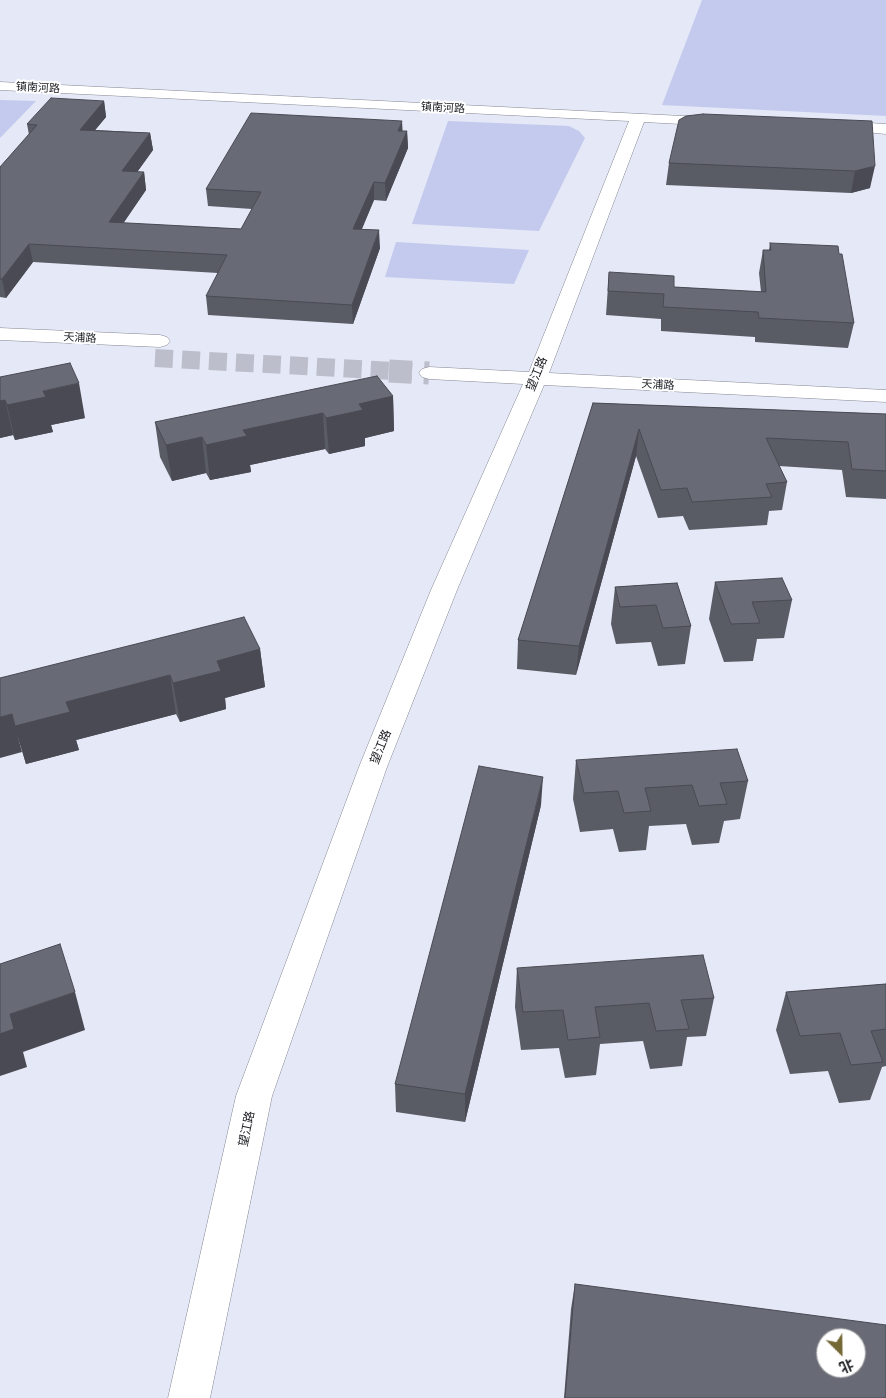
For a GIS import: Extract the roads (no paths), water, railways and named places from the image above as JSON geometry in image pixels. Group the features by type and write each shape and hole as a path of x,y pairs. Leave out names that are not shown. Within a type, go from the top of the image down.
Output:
{"street":[{"name":"镇南河路","path":"0,86 738,122"},
{"name":"望江路","path":"189,1398 254,1096 374,767 444,590 539,371 638,117"},
{"path":"817,126 886,129"},
{"name":"天浦路","path":"0,334 158,350 0,350"},
{"name":"天浦路","path":"432,365 886,396"},
{"name":"天浦路","path":"539,371 886,380"}],"tunnel":[{"path":"155,358 412,372"},
{"path":"389,371 429,373"}]}
